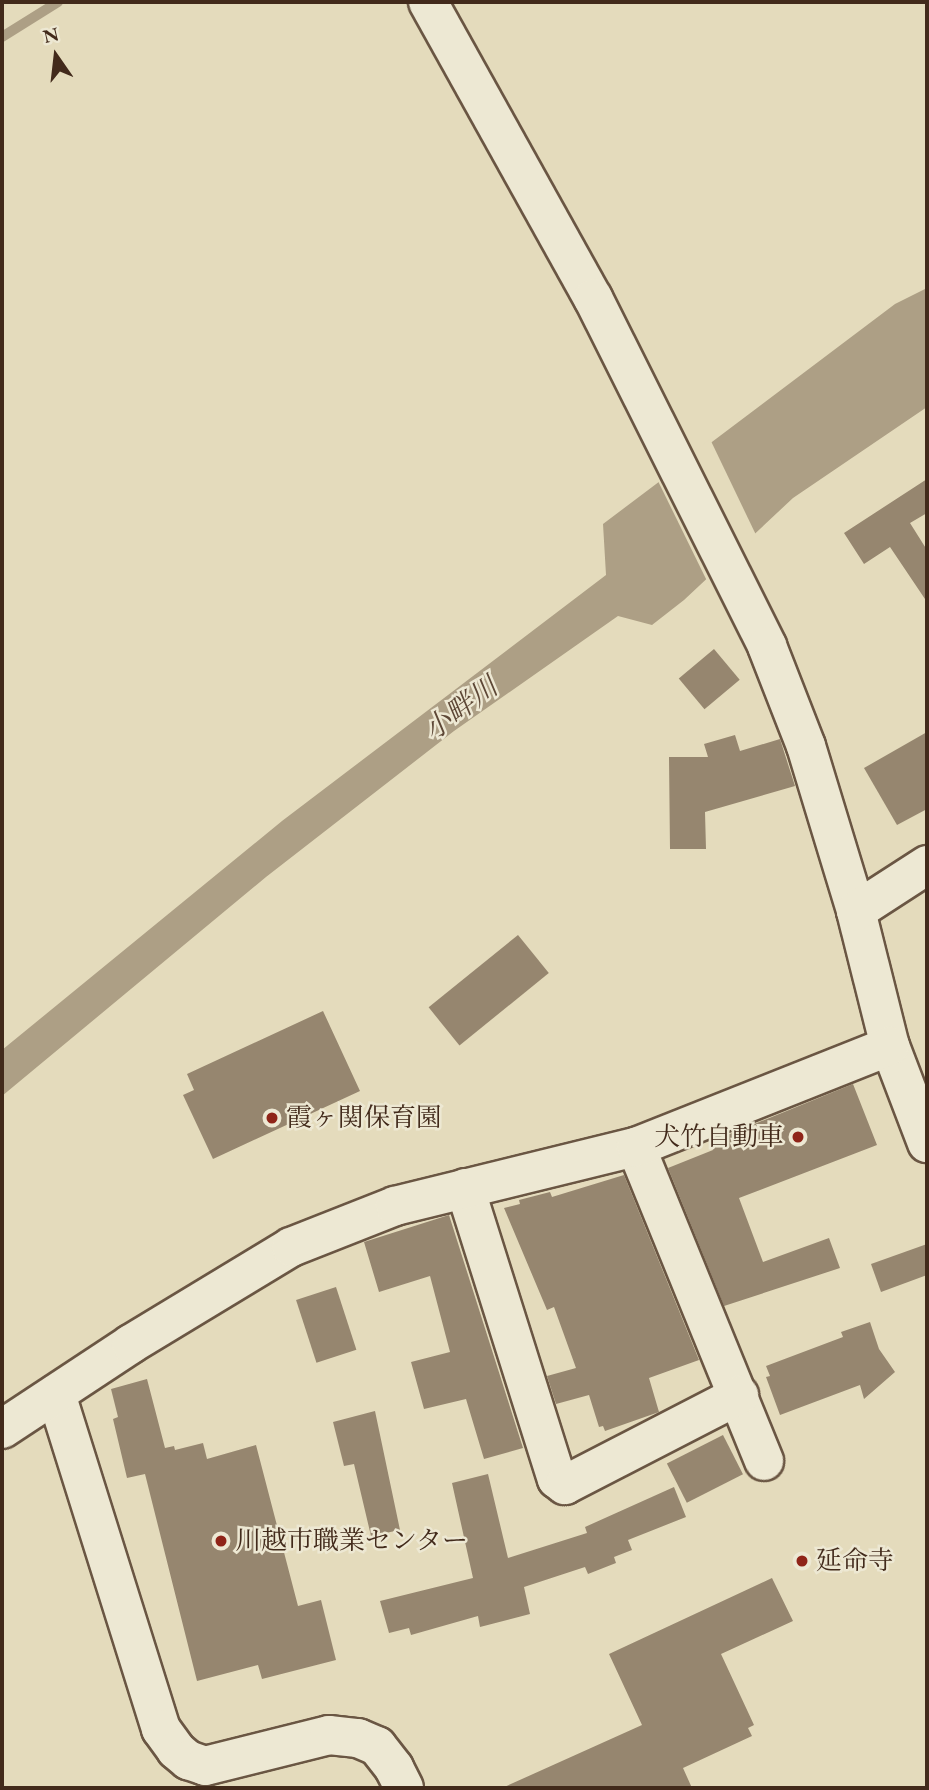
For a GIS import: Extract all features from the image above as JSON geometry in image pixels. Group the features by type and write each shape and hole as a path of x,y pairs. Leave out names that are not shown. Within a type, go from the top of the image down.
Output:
{"street":[{"path":"428,2 593,299 737,584 787,693 856,911 890,1046 916,1078 927,1143"},
{"path":"856,911 927,865"},
{"path":"2,1429 291,1247 395,1206 636,1147 890,1046"},
{"path":"636,1147 764,1461"},
{"path":"465,1188 557,1479 565,1485 739,1395"},
{"path":"56,1394 161,1729 176,1750 188,1760 205,1766 328,1735 358,1738 377,1746 394,1768 404,1788"}],"water":[{"name":"小畔川","path":"927,288 927,407 793,498 684,600 652,625 618,616 454,731 266,877 2,1096 2,1050 282,821 606,575 603,524 895,304"}],"pier":[{"path":"710,439 757,537 708,583 657,479"}],"building":[{"path":"927,479 927,513 910,523 927,550 927,602 890,547 864,564 844,533"},
{"path":"714,649 740,680 704,709 679,679"},
{"path":"927,732 927,809 897,825 864,768"},
{"path":"735,735 740,751 780,739 795,786 705,812 706,849 670,849 669,757 708,757 704,744"},
{"path":"518,935 549,973 459,1045 429,1007"},
{"path":"323,1011 360,1091 213,1159 183,1095 194,1090 187,1074"},
{"path":"853,1084 877,1145 739,1198 763,1262 829,1238 840,1268 724,1306 668,1168 713,1150 710,1142"},
{"path":"624,1175 699,1360 649,1378 659,1412 605,1431 603,1426 599,1427 589,1395 556,1404 547,1376 576,1368 554,1307 547,1310 504,1208 520,1204 519,1200 550,1192 552,1197"},
{"path":"449,1215 523,1448 484,1459 466,1399 424,1409 411,1362 450,1352 430,1276 379,1292 364,1242"},
{"path":"927,1244 927,1275 881,1292 871,1264"},
{"path":"336,1287 356,1350 316,1363 296,1300"},
{"path":"870,1322 879,1349 895,1372 864,1399 860,1385 780,1415 766,1377 770,1376 766,1366 843,1337 841,1332"},
{"name":"川越市職業センター","path":"147,1379 165,1448 174,1446 175,1450 203,1443 207,1459 256,1445 298,1606 321,1600 336,1660 262,1679 258,1665 197,1681 145,1474 127,1478 113,1419 118,1417 111,1389"},
{"path":"375,1411 400,1530 371,1536 354,1464 344,1466 333,1422"},
{"path":"723,1435 743,1474 687,1503 667,1464"},
{"path":"488,1474 508,1558 587,1533 585,1527 674,1487 686,1517 628,1540 632,1550 614,1557 616,1563 588,1574 585,1567 524,1587 530,1614 480,1627 478,1616 411,1635 409,1628 389,1633 380,1601 473,1578 452,1483"},
{"path":"772,1578 793,1621 721,1654 754,1725 748,1728 752,1736 683,1768 692,1788 502,1788 642,1725 609,1654"}],"waterway":[{"path":"2,37 58,2"}],"place":[{"name":"霞ヶ関保育園","path":"272,1118"},
{"name":"犬竹自動車","path":"798,1137"},
{"name":"川越市職業センター","path":"221,1541"},
{"name":"延命寺","path":"802,1561"}]}
